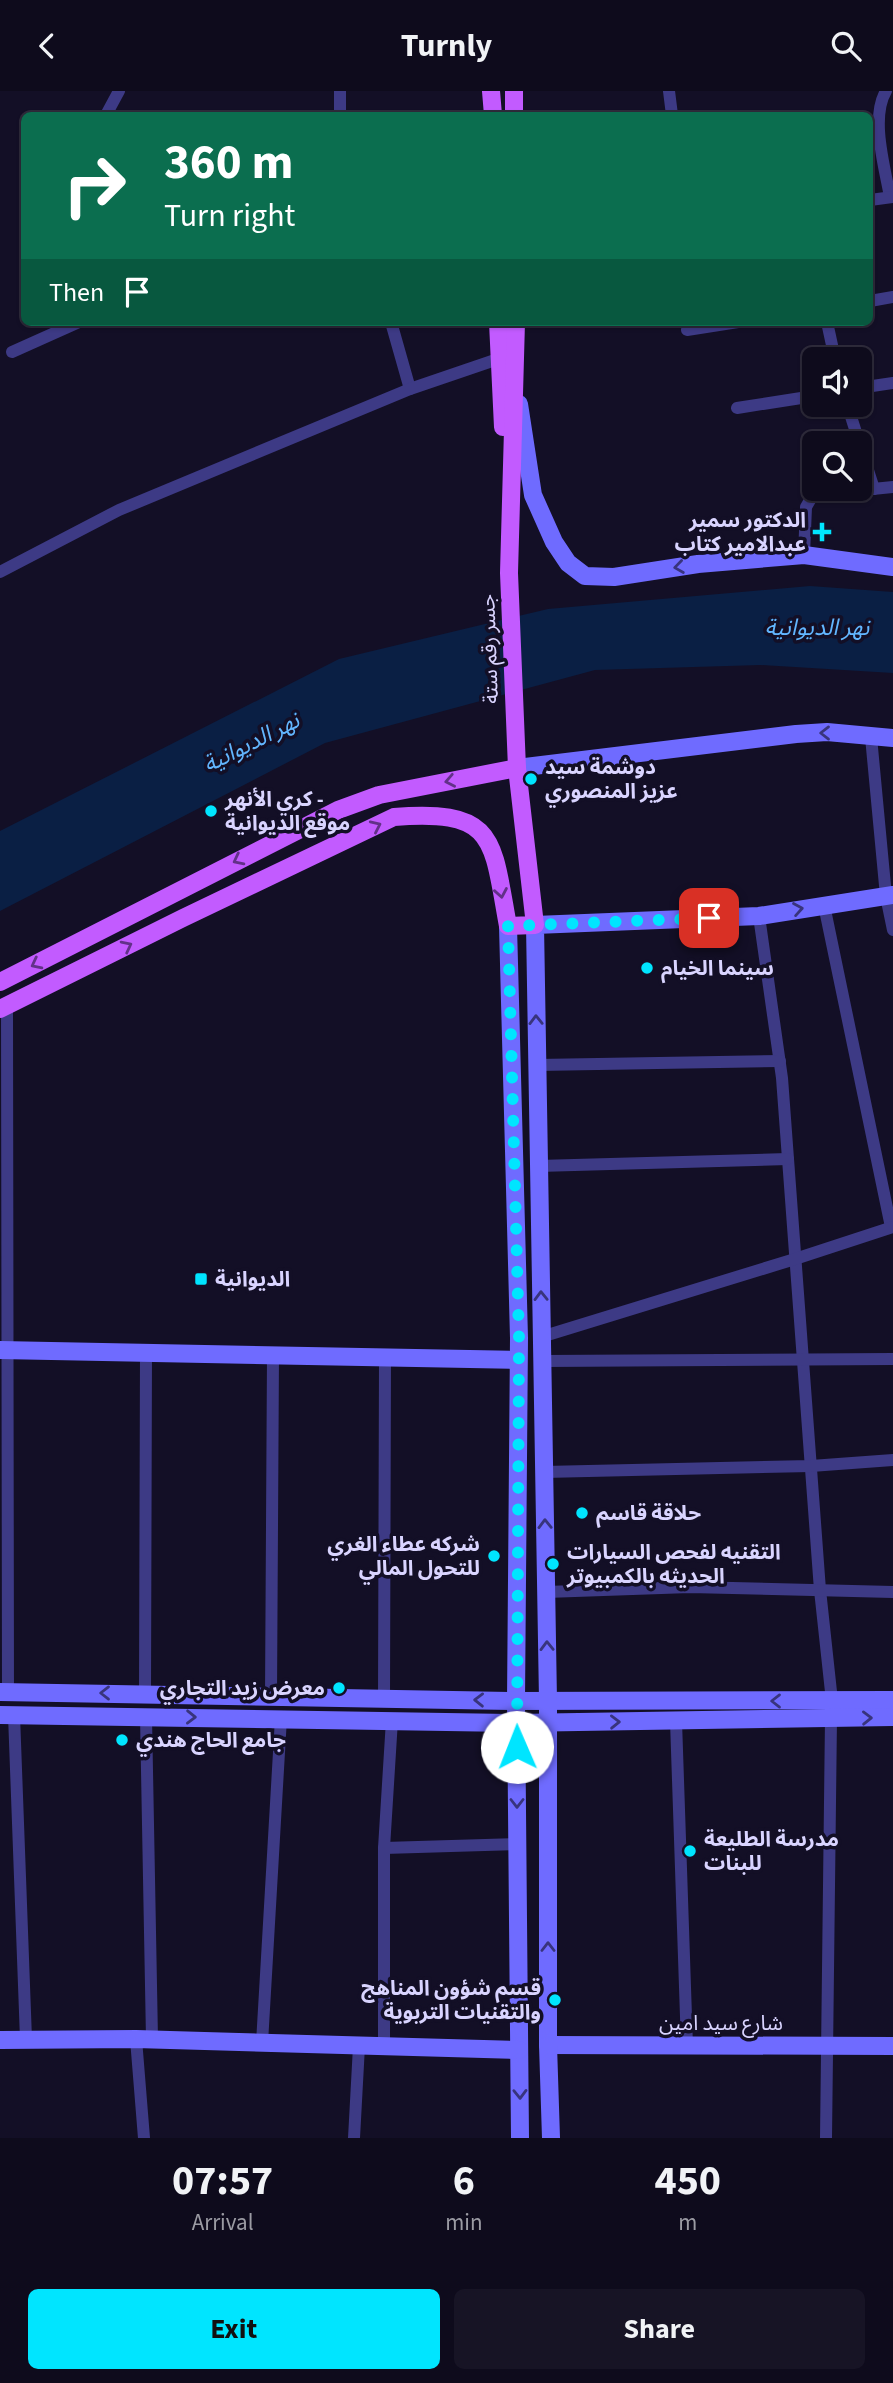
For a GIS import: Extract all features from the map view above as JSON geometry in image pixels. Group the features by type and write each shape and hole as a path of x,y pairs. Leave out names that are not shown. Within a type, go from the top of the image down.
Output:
{"main road":[{"path":"491,91 493,112"},
{"path":"514,91 514,112"},
{"path":"498,326 498,359 510,505"},
{"path":"510,505 516,326"},
{"path":"515,377 533,495 554,542 568,563 579,573 599,578 614,577 698,564 804,555 893,567"},
{"name":"جسر رقم ستة","path":"510,505 509,573 514,723 535,925"},
{"path":"0,982 308,824 379,795 517,768 796,734 827,732 893,738"},
{"path":"4,1007 394,817 427,814 467,822 482,832 495,860 508,926 516,1163 516,1701 520,2138"},
{"path":"171,893 183,918"},
{"path":"508,926 760,916 890,895"},
{"path":"535,925 548,1701 548,2045 551,2138"},
{"path":"4,1350 518,1360"},
{"path":"4,1693 548,1701 832,1709 893,1717"},
{"path":"7,1715 517,1723 676,1721 832,1709 893,1700"},
{"path":"0,2039 144,2039 519,2050"},
{"name":"شارع سيد امين","path":"548,2045 893,2046"}],"street":[{"path":"108,112 119,91"},
{"path":"340,91 340,112"},
{"path":"669,91 672,112"},
{"path":"873,200 892,197 879,134 880,114 886,91"},
{"path":"873,300 893,297"},
{"path":"12,352 70,326"},
{"path":"392,326 410,389"},
{"path":"687,330 712,326"},
{"path":"828,326 832,347"},
{"path":"0,572 119,510 410,389 498,359"},
{"path":"872,386 893,383"},
{"path":"737,408 802,398"},
{"path":"851,417 874,489"},
{"path":"804,555 806,507 813,495 893,487"},
{"path":"871,737 893,930"},
{"path":"541,1337 892,1227 824,905"},
{"path":"760,916 779,1061 788,1159 820,1590 832,1709 826,2138"},
{"path":"4,1007 4,1693"},
{"path":"537,1065 779,1061"},
{"path":"538,1166 788,1159"},
{"path":"145,1693 146,1352"},
{"path":"271,1696 273,1355"},
{"path":"384,1698 385,1358"},
{"path":"542,1361 893,1359"},
{"path":"544,1472 811,1465 893,1459"},
{"path":"546,1592 690,1587 893,1592"},
{"path":"7,1715 26,2039"},
{"path":"144,2138 146,1717"},
{"path":"262,2043 281,1719"},
{"path":"384,2046 384,1848 392,1720"},
{"path":"676,1721 687,2046"},
{"path":"384,1848 518,1844"},
{"path":"354,2138 359,2046"}],"water":[{"name":"نهر الديوانية","path":"810,586 893,592 893,673 760,665 595,670 325,743 0,911 0,831 339,659 548,609"}],"place":[{"name":"الدكتور سمير عبدالامير كتاب","path":"822,532"},
{"name":"دوشمة سيد عزيز المنصوري","path":"531,779"},
{"name":"كري الأنهر - موقع الديوانية","path":"211,811"},
{"name":"سينما الخيام","path":"647,968"},
{"name":"الديوانية","path":"201,1279"},
{"name":"حلاقة قاسم","path":"582,1513"},
{"name":"شركه عطاء الغري للتحول المالي","path":"494,1556"},
{"name":"التقنيه لفحص السيارات الحديثه بالكمبيوتر","path":"553,1564"},
{"name":"معرض زيد التجاري","path":"339,1688"},
{"name":"جامع الحاج هندي","path":"122,1740"},
{"name":"مدرسة الطليعة للبنات","path":"690,1851"},
{"name":"قسم شؤون المناهج والتقنيات التربوية","path":"555,2000"}],"route":[{"path":"517,1747 519,1338 508,926 709,918"}]}
